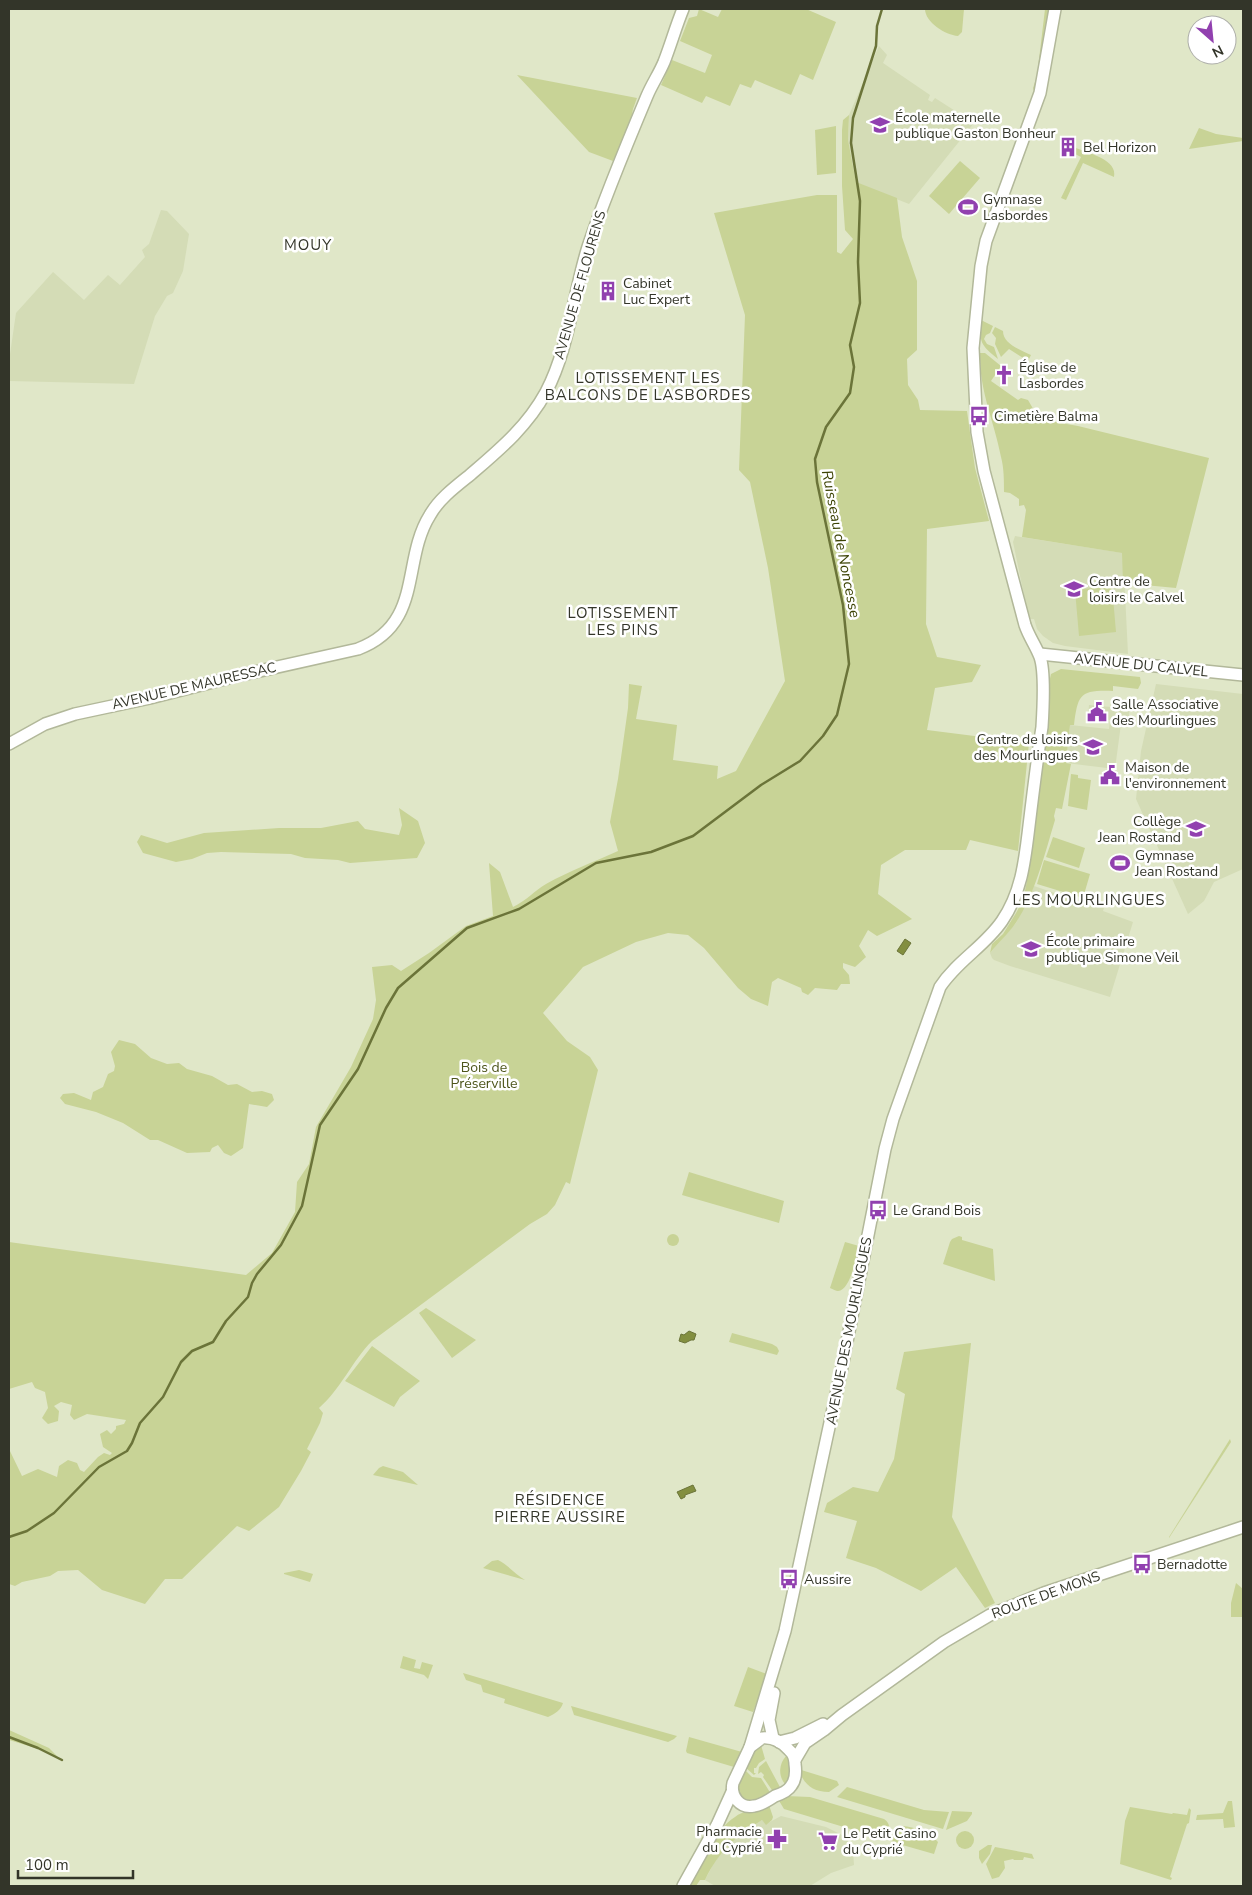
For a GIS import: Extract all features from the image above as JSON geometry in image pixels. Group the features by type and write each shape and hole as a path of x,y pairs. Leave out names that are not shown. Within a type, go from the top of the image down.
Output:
{"street":[{"name":"AVENUE DE FLOURENS","path":"382,636 396,619 404,602 411,581 418,543 430,515 444,497 515,435 534,412 551,381 593,232 648,94 664,63 683,9"},
{"path":"1041,658 1030,639 1025,625 984,471 977,432 973,363 974,323 983,253 993,218 1040,93 1055,9"},
{"name":"AVENUE DE MAURESSAC","path":"9,744 45,724 76,714 358,649 382,636"},
{"name":"AVENUE DU CALVEL","path":"1041,658 1243,676"},
{"name":"AVENUE DU CALVEL","path":"1041,658 1243,682"},
{"name":"AVENUE DES MOURLINGUES","path":"750,1747 785,1632 842,1367 884,1149 893,1119 940,987 959,963 997,927 1011,906 1018,888 1024,863 1042,727 1044,706 1041,658"},
{"name":"ROUTE DE MONS","path":"795,1760 806,1743 842,1714 956,1635 1007,1606 1053,1589 1243,1527"},
{"name":"AVENUE DES MOURLINGUES","path":"776,1740 768,1720 786,1650 785,1632"},
{"name":"ROUTE DE MONS","path":"776,1740 795,1738 842,1714"},
{"path":"683,1886 717,1825 732,1792 733,1782 750,1747 762,1738 776,1740 789,1749 795,1760 796,1774 794,1782 788,1790 756,1806 746,1806 729,1813 717,1825"},
{"path":"732,1792 736,1800 746,1806"}],"shaded area":[{"path":"879,46 887,55 883,63 930,95 928,100 932,102 935,98 974,123 909,204 856,183 848,140 849,115"},
{"path":"161,210 167,211 189,234 183,271 173,293 167,296 155,316 134,384 9,381 9,361 16,313 53,272 84,300 108,275 120,285 145,257 142,250 149,244"},
{"name":"Centre de loisirs le Calvel","path":"1015,536 1123,553 1128,654 1065,646 1053,643 1043,636 1037,629 1034,619 1029,619 1013,542"},
{"name":"Collège Jean Rostand","path":"1156,684 1243,694 1243,869 1214,882 1204,901 1188,914 1136,799 1141,751"},
{"name":"Centre de loisirs des Mourlingues","path":"1112,704 1130,706 1128,724 1121,724 1115,769 1066,763 1070,725 1109,729 1110,720 1088,717 1089,705 1111,707"},
{"path":"1034,886 1093,906 1095,902 1105,905 1103,911 1133,922 1110,997 1010,966 992,958 990,953 1016,923"},
{"path":"905,939 911,943 903,955 897,951"},
{"path":"689,1331 696,1334 694,1340 685,1343 679,1341 681,1334 684,1335"},
{"path":"693,1485 696,1491 685,1495 681,1499 677,1492"},
{"path":"781,1816 826,1827 846,1837 853,1851 854,1865 831,1873 810,1886 715,1886 705,1880 716,1859 727,1845 740,1834 762,1820 766,1824"}],"green space":[{"path":"699,9 718,17 722,9 806,9 836,22 813,80 800,74 791,95 755,80 751,88 740,84 730,106 706,96 702,103 661,85 672,60 705,73 712,55 680,41 689,18 697,16"},
{"path":"925,9 964,9 962,32 958,36 953,35 937,27 928,19"},
{"path":"1045,9 1051,9 1036,91 1034,91 1033,88 1037,76"},
{"path":"517,75 637,98 631,120 613,161 589,152"},
{"name":"Bois de Préserville","path":"849,115 848,140 856,182 897,198 902,237 917,281 917,350 907,359 908,385 918,400 920,410 967,411 975,468 989,521 927,529 926,624 937,657 981,665 972,682 935,688 927,730 1029,743 1018,851 970,840 966,850 905,850 881,865 878,894 912,919 877,936 868,930 859,946 866,957 855,967 843,963 843,968 849,975 850,984 841,984 837,990 815,988 808,995 802,992 801,988 778,978 772,982 768,1006 751,999 738,988 704,948 688,935 668,933 636,942 583,967 543,1013 567,1041 590,1057 598,1070 570,1184 566,1182 555,1205 547,1214 530,1224 372,1341 358,1357 334,1392 319,1408 323,1413 307,1449 311,1452 279,1507 249,1531 237,1526 182,1579 165,1579 145,1604 102,1590 78,1570 58,1571 50,1576 22,1582 15,1586 9,1584 9,1449 22,1476 38,1469 57,1477 59,1466 68,1460 77,1463 80,1470 84,1472 98,1457 104,1453 110,1455 112,1453 103,1447 100,1434 107,1430 111,1434 116,1429 116,1426 124,1424 126,1420 87,1414 74,1420 70,1415 72,1405 61,1402 54,1406 59,1411 58,1421 48,1424 42,1418 48,1408 45,1392 35,1388 32,1382 9,1389 9,1242 246,1275 272,1253 295,1212 297,1182 309,1164 316,1127 351,1067 373,1019 376,1000 372,967 392,965 401,971 466,926 493,916 489,863 500,872 513,907 555,879 618,851 610,822 628,708 629,684 642,686 636,719 677,725 673,760 718,766 717,779 736,771 785,681 768,568 750,482 739,470 745,315 714,213 817,195 837,195 837,252 841,254 853,239 845,230 842,186 842,130 843,120"},
{"path":"836,126 836,173 817,175 815,130"},
{"path":"1199,128 1216,134 1243,138 1243,141 1189,149"},
{"path":"1076,148 1107,162 1112,166 1114,177 1083,163 1066,200 1061,198 1081,157 1073,153"},
{"path":"960,161 980,178 949,214 929,196"},
{"path":"981,320 993,326 990,333 984,339 987,344 994,347 998,359 982,343 980,334"},
{"path":"995,327 1003,331 1009,343 1031,355 1028,361 1009,349 1001,357 995,344 996,338 992,333"},
{"path":"980,353 985,353 1001,366 991,381 1018,400 1021,398 1028,400 1039,419 1078,426 1209,458 1176,588 1123,583 1122,553 1022,537 1026,510 1024,505 1019,506 1019,499 1010,493 1004,492 1002,461 984,393"},
{"path":"1112,586 1116,632 1079,636 1075,590"},
{"path":"1061,669 1140,677 1141,683 1138,689 1113,686 1113,691 1087,693 1079,700 1074,725 1070,725 1066,763 1071,764 1062,809 1056,808 1055,820 1039,874 1022,913 990,953 992,944 1003,934 1023,900 1049,715 1048,687 1051,674"},
{"path":"1071,774 1078,775 1078,778 1091,780 1087,810 1068,806"},
{"path":"399,808 418,821 425,843 417,858 350,863 338,860 305,858 291,854 221,852 207,853 192,859 176,862 143,853 137,842 141,835 167,843 204,833 279,828 321,828 358,821 365,829 399,835 402,825"},
{"path":"1053,837 1085,848 1079,868 1046,857"},
{"path":"1044,860 1090,874 1083,898 1037,884"},
{"path":"119,1040 135,1044 151,1058 167,1064 179,1063 187,1069 212,1076 228,1085 237,1084 252,1092 262,1091 272,1094 274,1100 267,1107 249,1104 243,1148 231,1156 224,1153 218,1145 212,1148 210,1152 187,1153 158,1140 150,1140 123,1123 96,1112 65,1104 60,1098 63,1094 74,1093 91,1100 93,1092 103,1087 108,1074 114,1071 115,1066 111,1052"},
{"path":"689,1172 784,1201 779,1223 682,1195"},
{"path":"675,1234 678,1235 678,1245 671,1246 668,1245 667,1238 668,1235"},
{"path":"959,1236 962,1237 962,1240 993,1249 995,1281 943,1264 950,1242"},
{"path":"845,1242 859,1246 850,1279 843,1289 837,1291 830,1288"},
{"path":"426,1308 476,1340 452,1358 419,1313"},
{"path":"732,1333 772,1344 779,1351 777,1355 729,1342"},
{"path":"971,1343 952,1517 995,1603 985,1608 956,1567 921,1591 876,1568 846,1558 857,1521 824,1512 827,1503 853,1487 878,1492 894,1459 905,1394 896,1389 904,1352"},
{"path":"372,1346 420,1381 400,1397 394,1407 345,1381"},
{"path":"1230,1439 1231,1442 1169,1538 1169,1537"},
{"path":"383,1466 403,1472 418,1485 373,1475"},
{"path":"498,1560 525,1580 483,1568 492,1561"},
{"path":"299,1570 313,1574 310,1582 284,1574"},
{"path":"1236,1583 1243,1589 1243,1617 1231,1617 1231,1603"},
{"path":"403,1656 416,1660 414,1668 420,1669 422,1662 433,1665 428,1679 424,1675 400,1668"},
{"path":"748,1667 767,1674 753,1712 734,1706"},
{"path":"463,1673 563,1703 557,1712 548,1717 504,1703 505,1699 483,1692 481,1685 466,1680"},
{"path":"571,1706 677,1736 668,1742 574,1715"},
{"path":"9,1730 49,1748 58,1757 9,1740"},
{"path":"689,1737 742,1752 734,1767 687,1753"},
{"path":"761,1745 765,1759 754,1768 754,1773 756,1773 754,1775 745,1767 753,1750"},
{"path":"788,1754 792,1775 786,1785 781,1777 780,1769"},
{"path":"766,1761 781,1789 774,1793 763,1777 764,1775 761,1772 758,1774 759,1767"},
{"path":"744,1769 752,1777 761,1778 771,1794 758,1802 744,1801 736,1792 741,1772"},
{"path":"798,1769 837,1781 839,1785 829,1792 818,1791 806,1783"},
{"path":"847,1787 924,1810 949,1812 943,1829 837,1797"},
{"path":"786,1796 810,1797 884,1819 889,1825 887,1840 784,1809 778,1799"},
{"path":"1228,1801 1232,1801 1235,1827 1224,1828 1223,1819 1196,1820 1197,1815 1223,1813"},
{"path":"769,1805 773,1817 772,1820 766,1825 762,1820 744,1832 722,1853 705,1880 700,1880 696,1886 689,1886 721,1830 735,1817"},
{"path":"1130,1807 1187,1815 1189,1808 1191,1810 1189,1823 1187,1824 1170,1877 1172,1878 1171,1880 1120,1864 1125,1821"},
{"path":"952,1811 972,1812 972,1814 967,1821 946,1830"},
{"path":"902,1826 922,1831 934,1838 938,1842 934,1854 892,1842 896,1831"},
{"path":"965,1831 971,1834 974,1840 971,1846 965,1849 959,1846 956,1840 959,1834"},
{"path":"988,1845 992,1845 990,1854 982,1864 979,1858 979,1851"},
{"path":"995,1847 1032,1854 1034,1859 1024,1857 1023,1860 1013,1859 1004,1861 1005,1868 999,1877 992,1879 986,1864"}],"waterway":[{"name":"Ruisseau de Noncesse","path":"9,1537 27,1531 54,1513 99,1467 127,1451 140,1423 163,1397 181,1362 192,1351 213,1342 226,1321 248,1297 257,1274 281,1245 302,1206 320,1125 358,1069 386,1008 398,988 467,928 519,909 596,863 651,852 693,836 761,785 800,761 823,736 837,715 849,664 843,605 817,482 815,459 826,427 850,393 854,367 850,345 860,303 858,262 860,201 851,143 853,118 876,46 877,26 882,9"},
{"path":"9,1737 62,1760"}],"place":[{"name":"École maternelle publique Gaston Bonheur","path":"880,125"},
{"name":"Bel Horizon","path":"1068,147"},
{"name":"Gymnase Lasbordes","path":"968,207"},
{"name":"Cabinet Luc Expert","path":"608,291"},
{"name":"Église de Lasbordes","path":"1004,375"},
{"name":"Cimetière Balma","path":"979,416"},
{"name":"Centre de loisirs le Calvel","path":"1074,589"},
{"name":"Salle Associative des Mourlingues","path":"1097,712"},
{"name":"Centre de loisirs des Mourlingues","path":"1093,747"},
{"name":"Maison de l'environnement","path":"1110,775"},
{"name":"Collège Jean Rostand","path":"1196,829"},
{"name":"Gymnase Jean Rostand","path":"1120,863"},
{"name":"École primaire publique Simone Veil","path":"1031,949"},
{"name":"Le Grand Bois","path":"878,1210"},
{"name":"Bernadotte","path":"1142,1564"},
{"name":"Aussire","path":"789,1579"},
{"name":"Pharmacie du Cyprié","path":"777,1839"},
{"name":"Le Petit Casino du Cyprié","path":"828,1841"}],"district":[{"name":"MOUY","path":"308,245"},
{"name":"LOTISSEMENT LES BALCONS DE LASBORDES","path":"648,386"},
{"name":"LOTISSEMENT LES PINS","path":"623,622"},
{"name":"LES MOURLINGUES","path":"1089,900"},
{"name":"RÉSIDENCE PIERRE AUSSIRE","path":"560,1508"}]}
